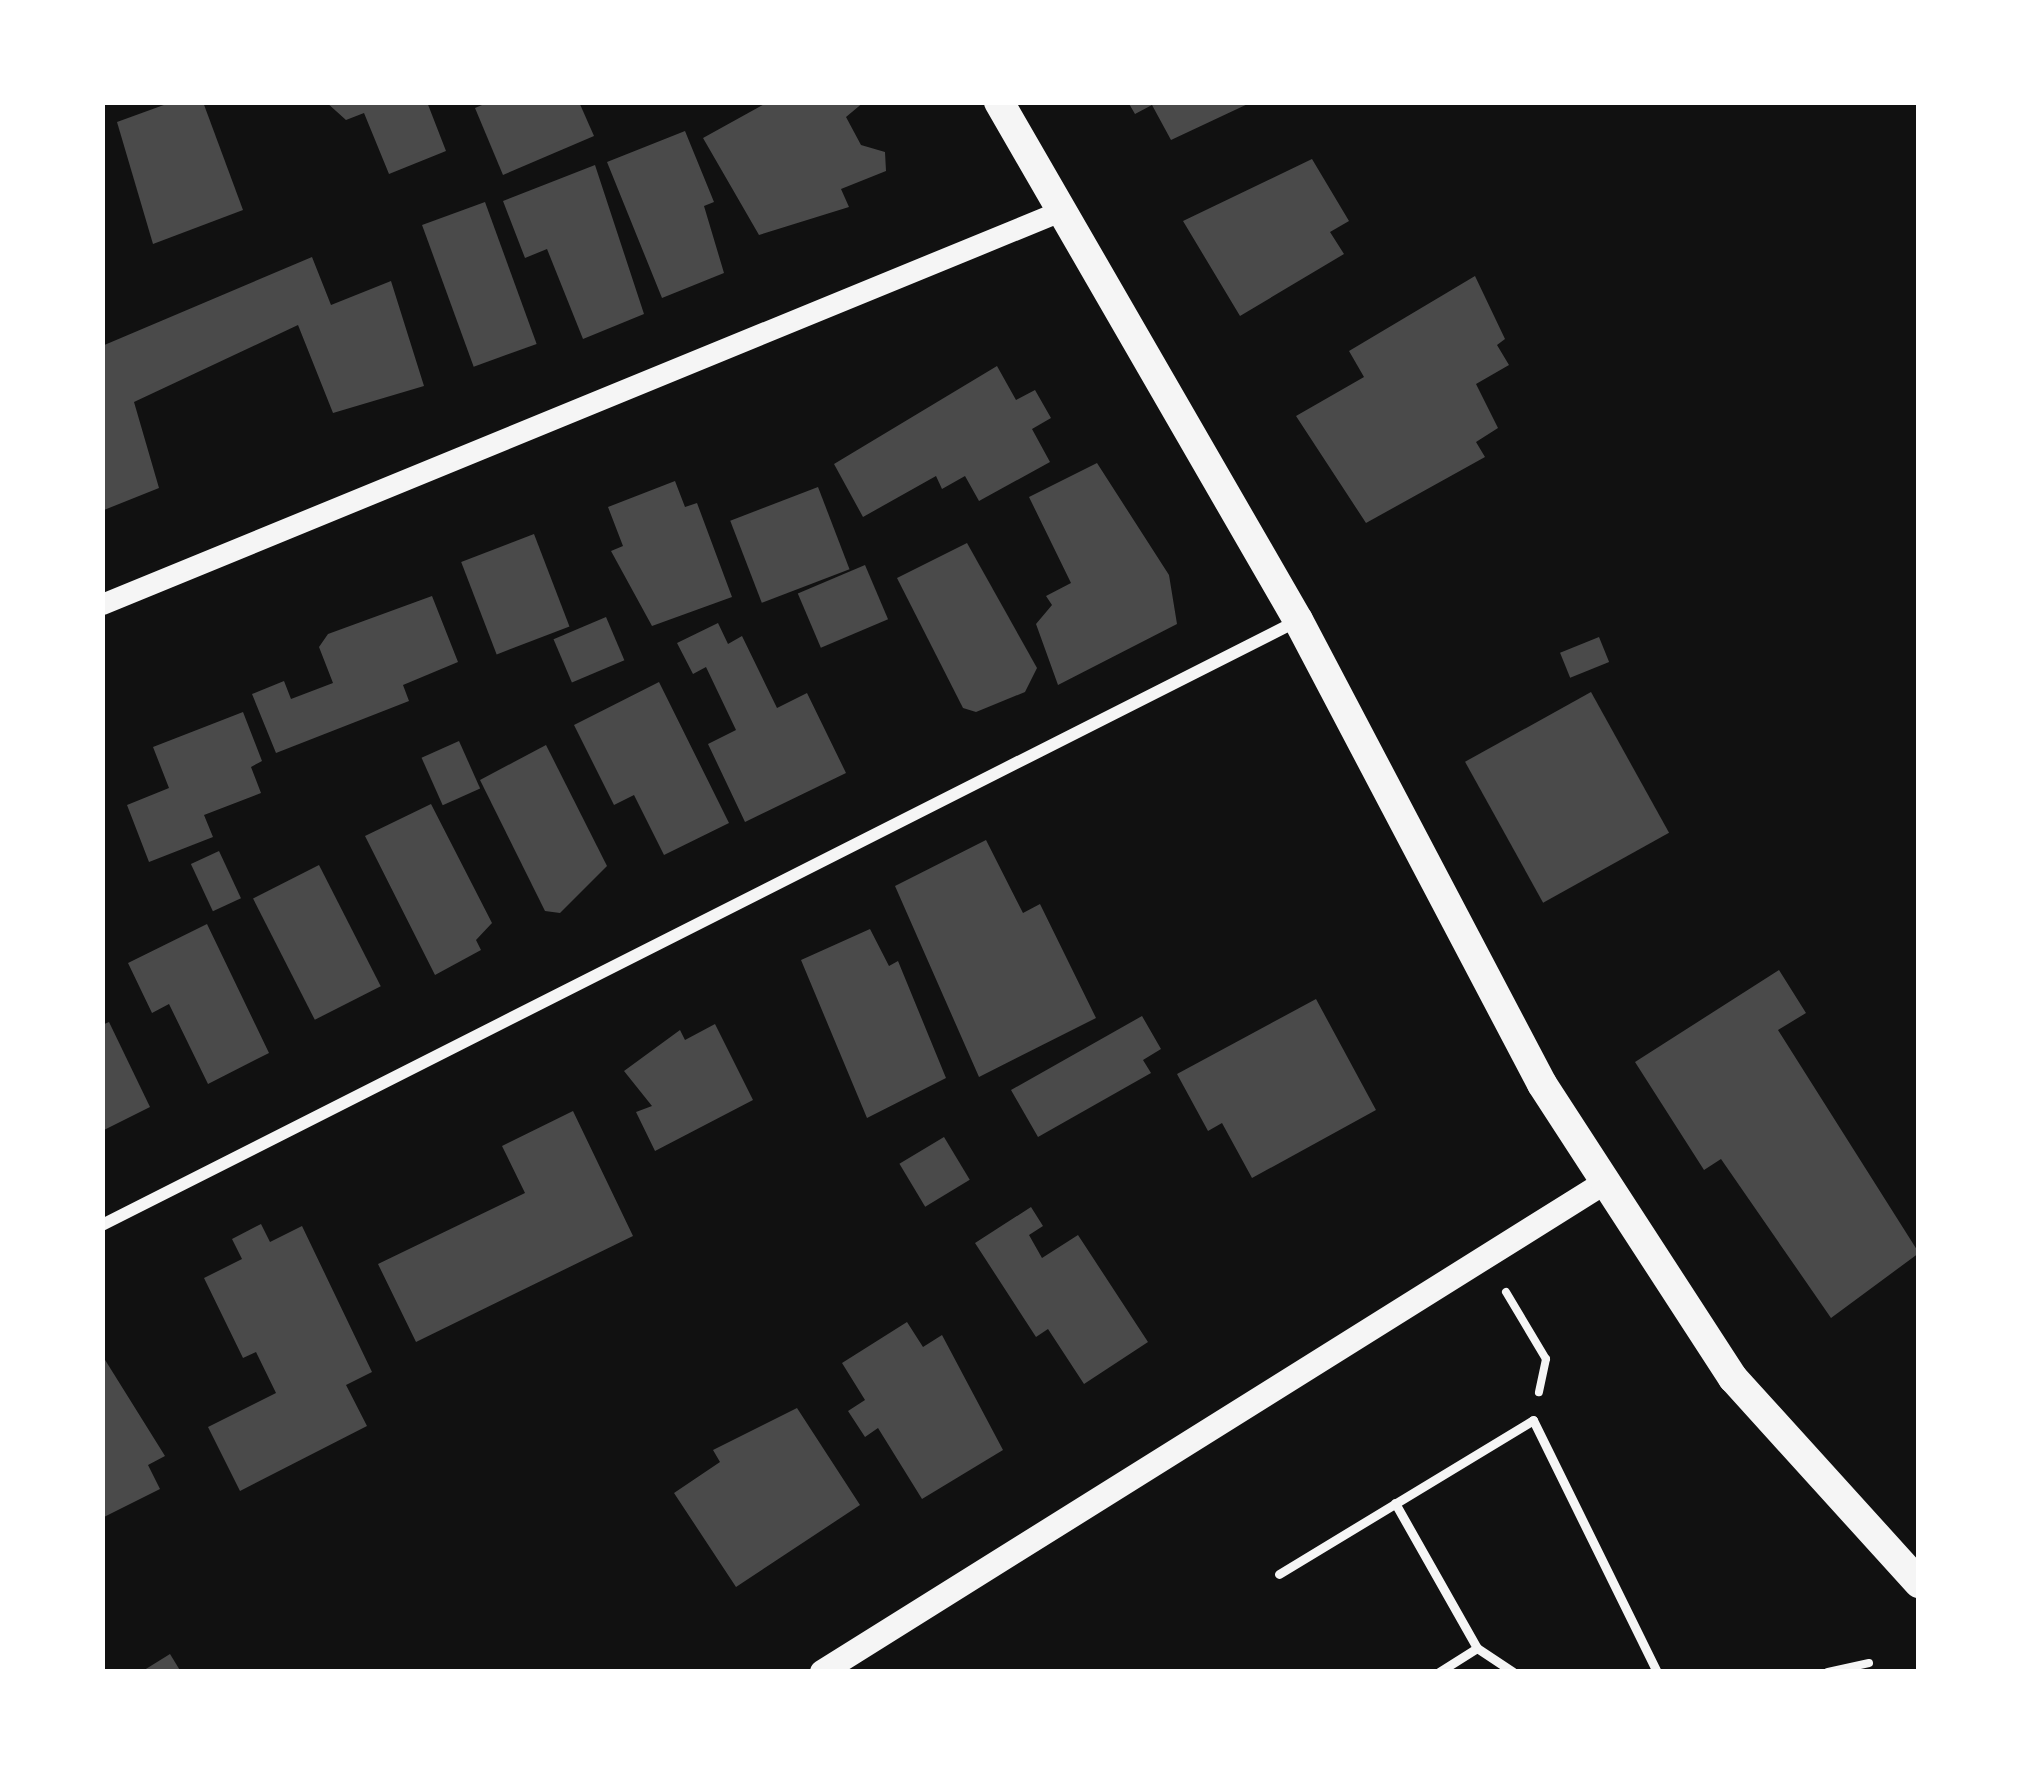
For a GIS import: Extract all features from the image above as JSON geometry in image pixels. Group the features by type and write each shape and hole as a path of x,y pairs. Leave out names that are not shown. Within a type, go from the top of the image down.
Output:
{"main road":[{"path":"1000,102 1298,620 1604,1183 1733,1378 1919,1583"},
{"path":"822,1672 1604,1183"}],"street":[{"path":"102,604 1060,211"},
{"path":"102,1225 1298,620"}],"lane":[{"path":"1279,1574 1533,1420 1657,1672"},
{"path":"1395,1503 1477,1648 1513,1672"},
{"path":"1438,1672 1477,1648"}],"path":[{"path":"1506,1291 1546,1359 1533,1420"},
{"path":"1828,1672 1869,1663"}],"building":[{"path":"172,102 203,102 243,210 153,244 117,122"},
{"path":"326,102 427,102 446,151 389,174 364,113 346,120"},
{"path":"489,102 579,102 594,136 503,175 475,108"},
{"path":"768,102 864,102 846,117 861,145 885,152 886,171 841,189 849,207 759,235 703,138"},
{"path":"1128,102 1252,102 1171,140 1152,105 1135,114"},
{"path":"685,131 714,202 704,206 724,273 662,298 607,162"},
{"path":"1312,159 1349,221 1330,232 1344,254 1240,316 1183,221"},
{"path":"595,165 644,314 583,339 547,249 525,258 503,201"},
{"path":"485,202 537,344 474,367 422,225"},
{"path":"312,257 331,305 391,281 424,386 333,413 298,325 134,402 159,488 104,510 102,346"},
{"path":"1475,276 1505,339 1497,345 1509,365 1476,384 1498,428 1476,442 1485,457 1366,523 1296,416 1364,377 1349,351"},
{"path":"997,366 1016,400 1035,390 1051,418 1032,429 1050,462 979,501 965,476 942,489 936,476 863,517 834,464"},
{"path":"1097,463 1169,575 1177,624 1058,685 1036,624 1052,605 1046,596 1071,583 1029,497"},
{"path":"675,481 685,507 697,503 732,597 652,626 611,551 623,546 608,507"},
{"path":"818,487 850,569 762,603 730,521"},
{"path":"534,534 569,626 497,654 461,562"},
{"path":"967,543 1037,668 1025,692 976,712 963,708 897,578"},
{"path":"865,565 888,619 821,648 798,594"},
{"path":"432,596 458,662 403,685 409,701 276,753 252,694 284,681 291,699 333,683 319,647 328,634"},
{"path":"606,617 624,660 572,683 554,639"},
{"path":"718,623 728,644 742,636 777,708 807,693 846,773 745,822 708,744 736,730 706,667 693,674 677,643"},
{"path":"1599,637 1609,662 1570,678 1560,653"},
{"path":"659,682 729,823 664,855 634,795 614,805 574,725"},
{"path":"1591,692 1669,833 1543,903 1465,762"},
{"path":"243,712 262,761 251,767 261,793 204,815 213,837 149,862 127,805 169,788 153,747"},
{"path":"459,741 480,789 443,805 422,758"},
{"path":"546,745 607,866 560,913 545,911 480,780"},
{"path":"431,804 492,923 476,940 481,950 435,975 365,836"},
{"path":"986,840 1023,913 1040,904 1096,1018 979,1077 895,886"},
{"path":"219,851 241,898 213,911 191,864"},
{"path":"319,865 381,986 315,1020 253,899"},
{"path":"207,924 269,1053 208,1084 169,1004 152,1013 128,963"},
{"path":"870,929 889,966 898,961 946,1078 867,1118 801,960"},
{"path":"1779,970 1806,1013 1778,1030 1919,1253 1831,1318 1721,1159 1704,1170 1635,1062"},
{"path":"1316,999 1376,1110 1252,1178 1222,1123 1208,1131 1177,1074"},
{"path":"1142,1016 1161,1049 1143,1060 1151,1073 1038,1137 1011,1090"},
{"path":"109,1022 150,1107 102,1131 102,1025"},
{"path":"715,1024 753,1100 655,1151 636,1112 652,1106 624,1071 680,1030 685,1040"},
{"path":"573,1111 633,1236 416,1342 378,1264 525,1193 502,1146"},
{"path":"944,1137 970,1180 925,1207 899,1164"},
{"path":"1031,1207 1043,1226 1029,1235 1042,1258 1078,1235 1148,1342 1084,1384 1048,1329 1036,1337 975,1243"},
{"path":"261,1224 270,1242 302,1226 372,1372 346,1385 367,1426 240,1491 208,1427 276,1393 256,1352 243,1358 204,1278 242,1259 232,1239"},
{"path":"907,1322 923,1347 942,1335 1003,1450 922,1499 878,1428 865,1437 848,1411 865,1400 842,1363"},
{"path":"102,1355 165,1456 148,1465 160,1489 102,1518"},
{"path":"797,1408 860,1505 736,1587 674,1493 720,1462 713,1450"},
{"path":"170,1654 181,1672 141,1672"}]}
